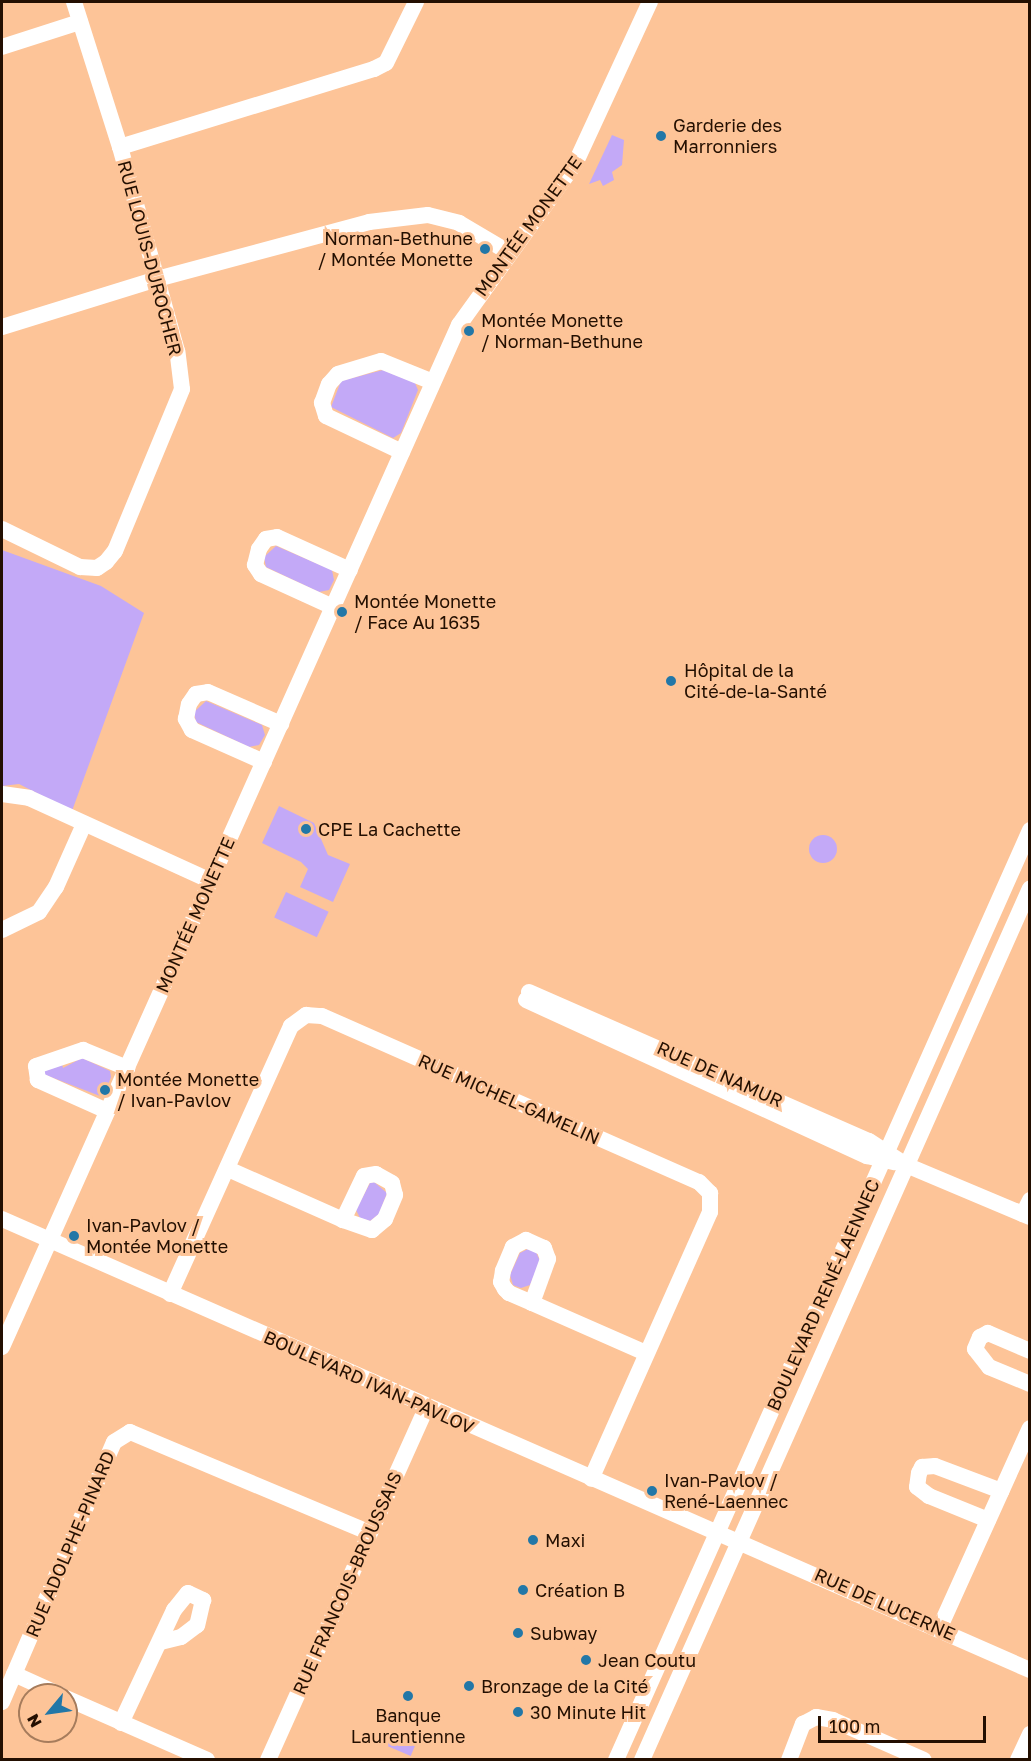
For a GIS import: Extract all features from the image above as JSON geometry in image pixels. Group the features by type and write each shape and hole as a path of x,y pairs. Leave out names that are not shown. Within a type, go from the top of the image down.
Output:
{"street":[{"name":"RUE LOUIS-DUROCHER","path":"2,529 80,567 97,568 115,550 182,389 177,351 157,279 120,147 74,2"},
{"name":"RUE LOUIS-DUROCHER","path":"120,147 374,69 386,63 416,2"},
{"name":"MONTÉE MONETTE","path":"2,1347 466,312 563,182 587,144 650,2"},
{"path":"2,46 80,22"},
{"path":"2,327 157,279 369,222 428,215 459,223 510,253"},
{"path":"402,452 326,416 322,406 329,384 338,374 381,361 433,382"},
{"path":"333,607 261,574 254,562 259,549 266,539 277,537 350,570"},
{"path":"264,762 192,730 186,719 189,704 196,694 208,692 281,724"},
{"path":"2,794 29,798 211,881"},
{"path":"2,930 39,912 56,888 84,824"},
{"name":"BOULEVARD RENÉ-LAENNEC","path":"616,1760 1029,830"},
{"name":"BOULEVARD RENÉ-LAENNEC","path":"642,1760 1029,888"},
{"name":"RUE DE NAMUR","path":"527,996 869,1141 884,1156 1027,1210"},
{"name":"RUE MICHEL-GAMELIN","path":"170,1294 291,1026 310,1014 699,1182 710,1193 711,1208 591,1479"},
{"path":"107,1111 38,1080 36,1066 83,1050 127,1068"},
{"path":"228,1169 343,1220"},
{"name":"BOULEVARD IVAN-PAVLOV","path":"2,1219 591,1479 739,1541"},
{"path":"532,1303 646,1353"},
{"path":"1029,1351 988,1333 980,1337 975,1349 989,1367 1029,1384"},
{"name":"RUE FRANCOIS-BROUSSAIS","path":"268,1760 368,1532 427,1407"},
{"path":"940,1627 1029,1428"},
{"name":"RUE ADOLPHE-PINARD","path":"2,1702 114,1442 130,1432 368,1532"},
{"path":"988,1520 929,1496 917,1487 919,1473 922,1467 935,1466 1001,1491"},
{"name":"RUE DE LUCERNE","path":"739,1541 940,1627 1029,1670"},
{"path":"121,1723 161,1642"},
{"path":"14,1674 34,1683"},
{"path":"78,1703 207,1760"},
{"path":"789,1760 803,1724 816,1717 833,1720 924,1760"},
{"path":"1018,1760 1029,1734"}],"shaded area":[{"path":"612,135 624,140 622,165 612,172 614,180 603,186 600,180 589,184"},
{"path":"383,370 415,383 418,390 401,433 393,438 331,407 341,381"},
{"path":"276,546 332,570 334,580 329,590 319,592 266,567 264,557"},
{"path":"2,550 101,586 144,613 72,811 19,784 2,786"},
{"path":"206,701 262,725 265,735 259,745 249,747 196,722 194,712"},
{"path":"279,806 314,823 328,855 350,864 333,902 300,887 308,869 301,862 262,843"},
{"path":"823,835 833,839 837,849 833,859 823,863 813,859 809,849 813,839"},
{"path":"286,892 329,912 317,937 274,917"},
{"path":"82,1058 110,1071 111,1077 108,1085 104,1083 101,1088 105,1091 100,1096 43,1074 43,1069 62,1064 63,1068"},
{"path":"374,1182 387,1193 379,1214 370,1221 360,1218 356,1210 370,1183"},
{"path":"528,1249 536,1252 540,1261 530,1285 521,1288 513,1285 510,1275 520,1253"},
{"path":"393,1731 417,1741 411,1756 387,1746"}],"place":[{"name":"Garderie des Marronniers","path":"661,136"},
{"name":"Norman-Bethune / Montée Monette","path":"485,249"},
{"name":"Montée Monette / Norman-Bethune","path":"469,331"},
{"name":"Montée Monette / Face Au 1635","path":"342,612"},
{"name":"Hôpital de la Cité-de-la-Santé","path":"671,681"},
{"name":"CPE La Cachette","path":"306,829"},
{"name":"Montée Monette / Ivan-Pavlov","path":"105,1090"},
{"name":"Ivan-Pavlov / Montée Monette","path":"74,1236"},
{"name":"Ivan-Pavlov / René-Laennec","path":"652,1491"},
{"name":"Maxi","path":"533,1540"},
{"name":"Création B","path":"523,1590"},
{"name":"Subway","path":"518,1633"},
{"name":"Jean Coutu","path":"586,1660"},
{"name":"Bronzage de la Cité","path":"469,1686"},
{"name":"Banque Laurentienne","path":"408,1696"},
{"name":"30 Minute Hit","path":"518,1712"}]}
